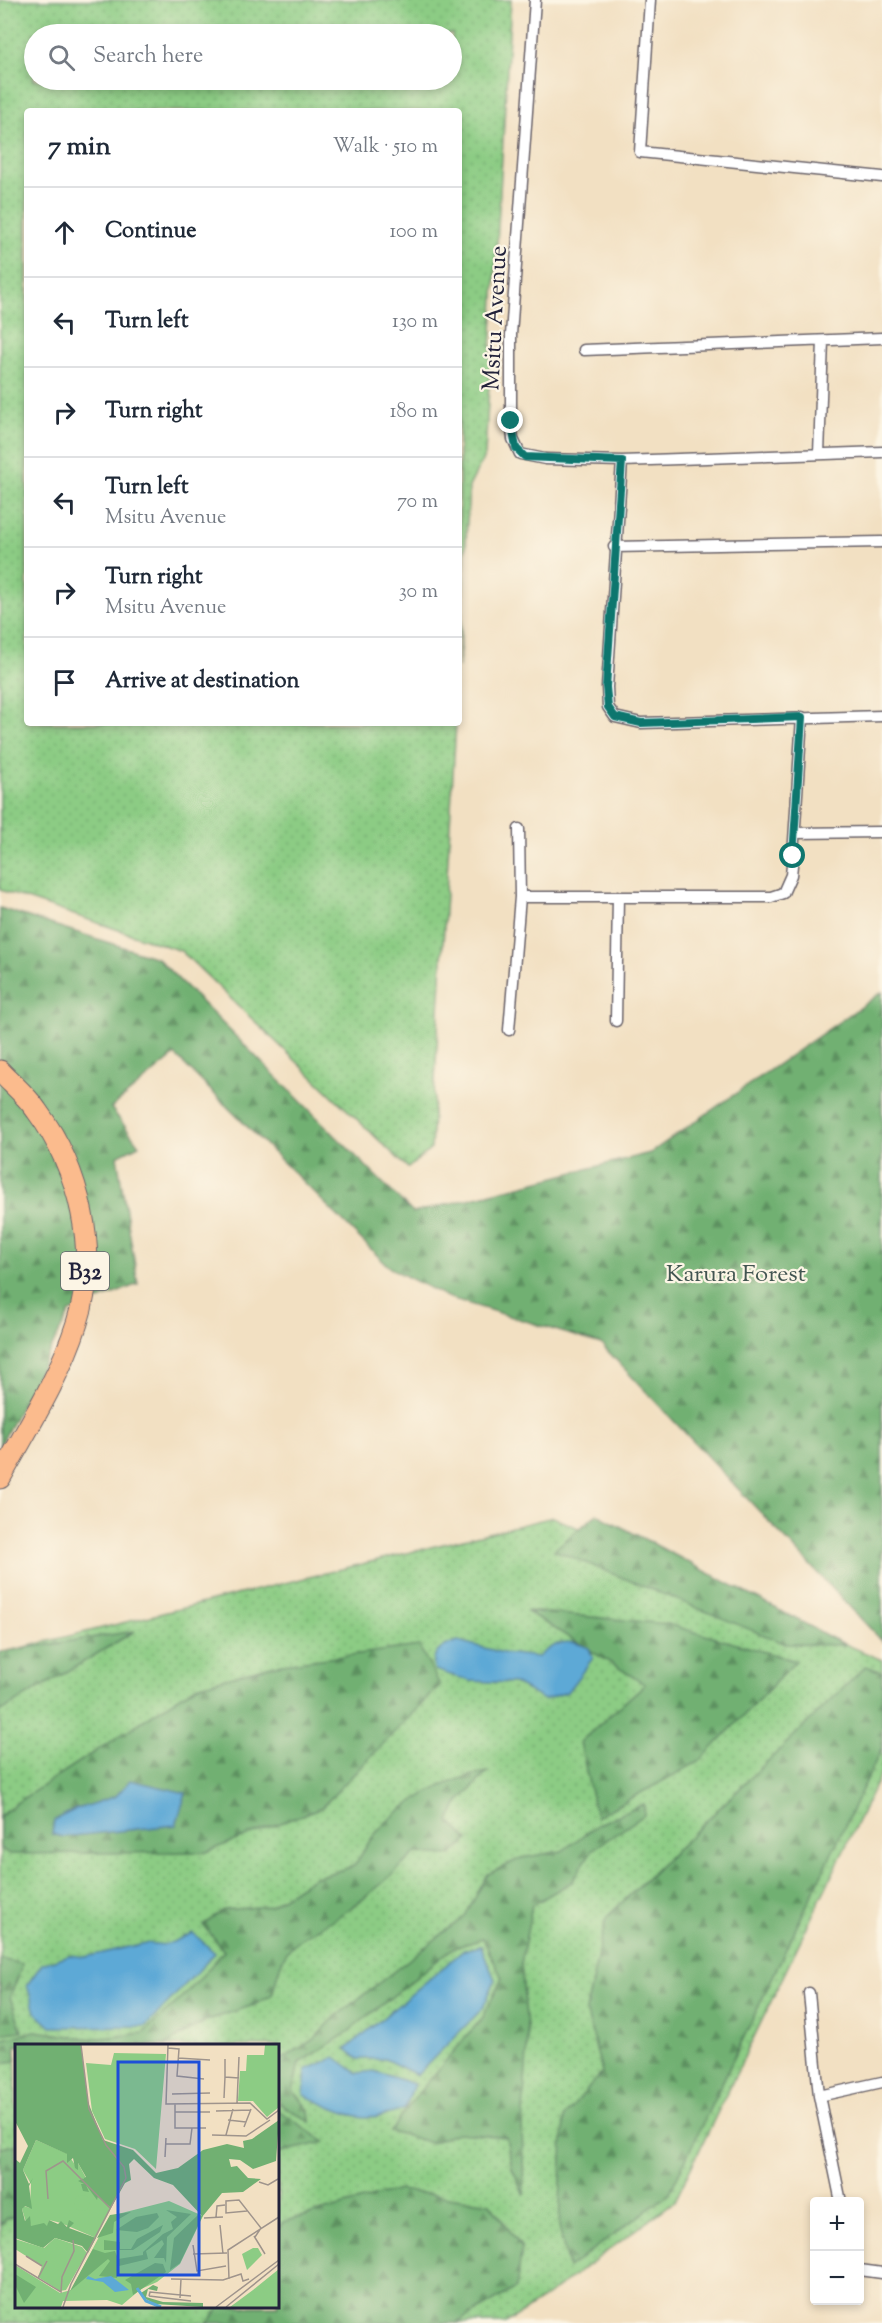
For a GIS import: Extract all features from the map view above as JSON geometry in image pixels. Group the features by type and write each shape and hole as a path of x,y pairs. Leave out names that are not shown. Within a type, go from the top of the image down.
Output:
{"highway":[{"name":"B32","path":"0,1071 36,1109 58,1143 76,1188 85,1232 86,1255 83,1301 77,1324 54,1376 0,1478"}],"street":[{"name":"Msitu Avenue","path":"535,0 512,335 513,439 520,454 525,457 622,461 882,452"},
{"path":"650,0 640,152 882,177"},
{"path":"584,350 882,339"},
{"path":"819,454 824,341"},
{"path":"622,461 614,548 606,687 608,707 615,717 641,723 882,716"},
{"path":"614,548 882,542"},
{"path":"520,897 771,897 783,893 791,875 802,717"},
{"path":"509,1030 520,897 519,830"},
{"path":"795,833 882,831"},
{"path":"616,1021 618,896"},
{"path":"809,1993 819,2096 840,2197"},
{"path":"819,2096 882,2082"},
{"path":"864,2272 882,2273"}],"green space":[{"path":"0,0 511,0 485,455 469,487 462,613 462,108 24,108 24,726 456,726 431,1149 408,1168 181,951 0,890"},
{"name":"Karura Forest","path":"0,908 157,958 413,1213 650,1153 882,992 882,1641 601,1344 447,1297 390,1268 175,1055 111,1108 139,1145 117,1156 138,1284 70,1312 0,1446"},
{"path":"597,1514 845,1645 786,1644 554,1550"},
{"path":"553,1517 882,1660 882,1771 675,2201 544,2298 506,2323 0,2323 0,1653"},
{"path":"526,1611 667,1624 796,1661 700,1761 596,1817 580,1742 645,1684"},
{"path":"135,1631 0,1712 0,1652"},
{"path":"419,1646 440,1685 322,1807 206,1852 9,1854 0,1848 0,1817 16,1803 196,1686 275,1665"},
{"path":"866,1666 882,1672 882,1748 669,2194 568,2268 559,2226 564,2117 602,2072 586,2010 606,1918"},
{"path":"487,1772 458,1803 449,1821 468,1840 451,1855 415,1853 357,1904 299,1940 285,1955 272,1995 254,2005 205,2021 168,2044 15,2044 15,2061 0,2063 0,2040 35,2031 93,2039 143,2033 186,1994 224,1951 203,1925 224,1910 270,1906 313,1878 354,1866 374,1835 397,1813 425,1794 471,1775"},
{"path":"644,1804 644,1815 592,1850 572,1882 532,1905 521,1964 528,2037 522,2127 524,2195 512,2168 506,2137 457,2133 431,2143 390,2131 421,2090 483,2017 502,1978 483,1939 453,1948 344,2035 299,2063 293,2091 309,2110 310,2122 279,2103 279,2061 314,2039 335,2017 465,1916 488,1874 521,1858 562,1851 599,1824"},
{"path":"0,1959 23,1964 10,1997 22,2031 0,2034"},
{"path":"279,2111 325,2142 279,2153"},
{"path":"15,2145 15,2216 5,2219 0,2225 0,2148"},
{"path":"399,2190 490,2203 522,2248 516,2288 457,2323 208,2323 219,2308 279,2308 279,2228 283,2222"}],"water":[{"path":"458,1641 503,1653 538,1657 556,1644 568,1642 589,1648 593,1658 567,1692 544,1700 514,1683 470,1681 435,1670 436,1654 443,1647"},
{"path":"130,1780 186,1793 176,1825 63,1837 52,1834 54,1820 74,1810 116,1796"},
{"path":"193,1933 215,1953 146,2026 51,2027 35,2012 27,1985 42,1964 69,1955 85,1957 146,1943 166,1945"},
{"path":"481,1946 495,1980 483,2008 417,2075 385,2059 358,2059 346,2049 464,1950"},
{"path":"335,2057 357,2073 374,2071 414,2084 405,2109 377,2117 365,2117 342,2112 304,2095 306,2070"}],"route":[{"path":"511,421 516,448 525,457 622,461 614,548 606,687 608,707 615,717 626,722 641,723 802,717 793,856"}]}
